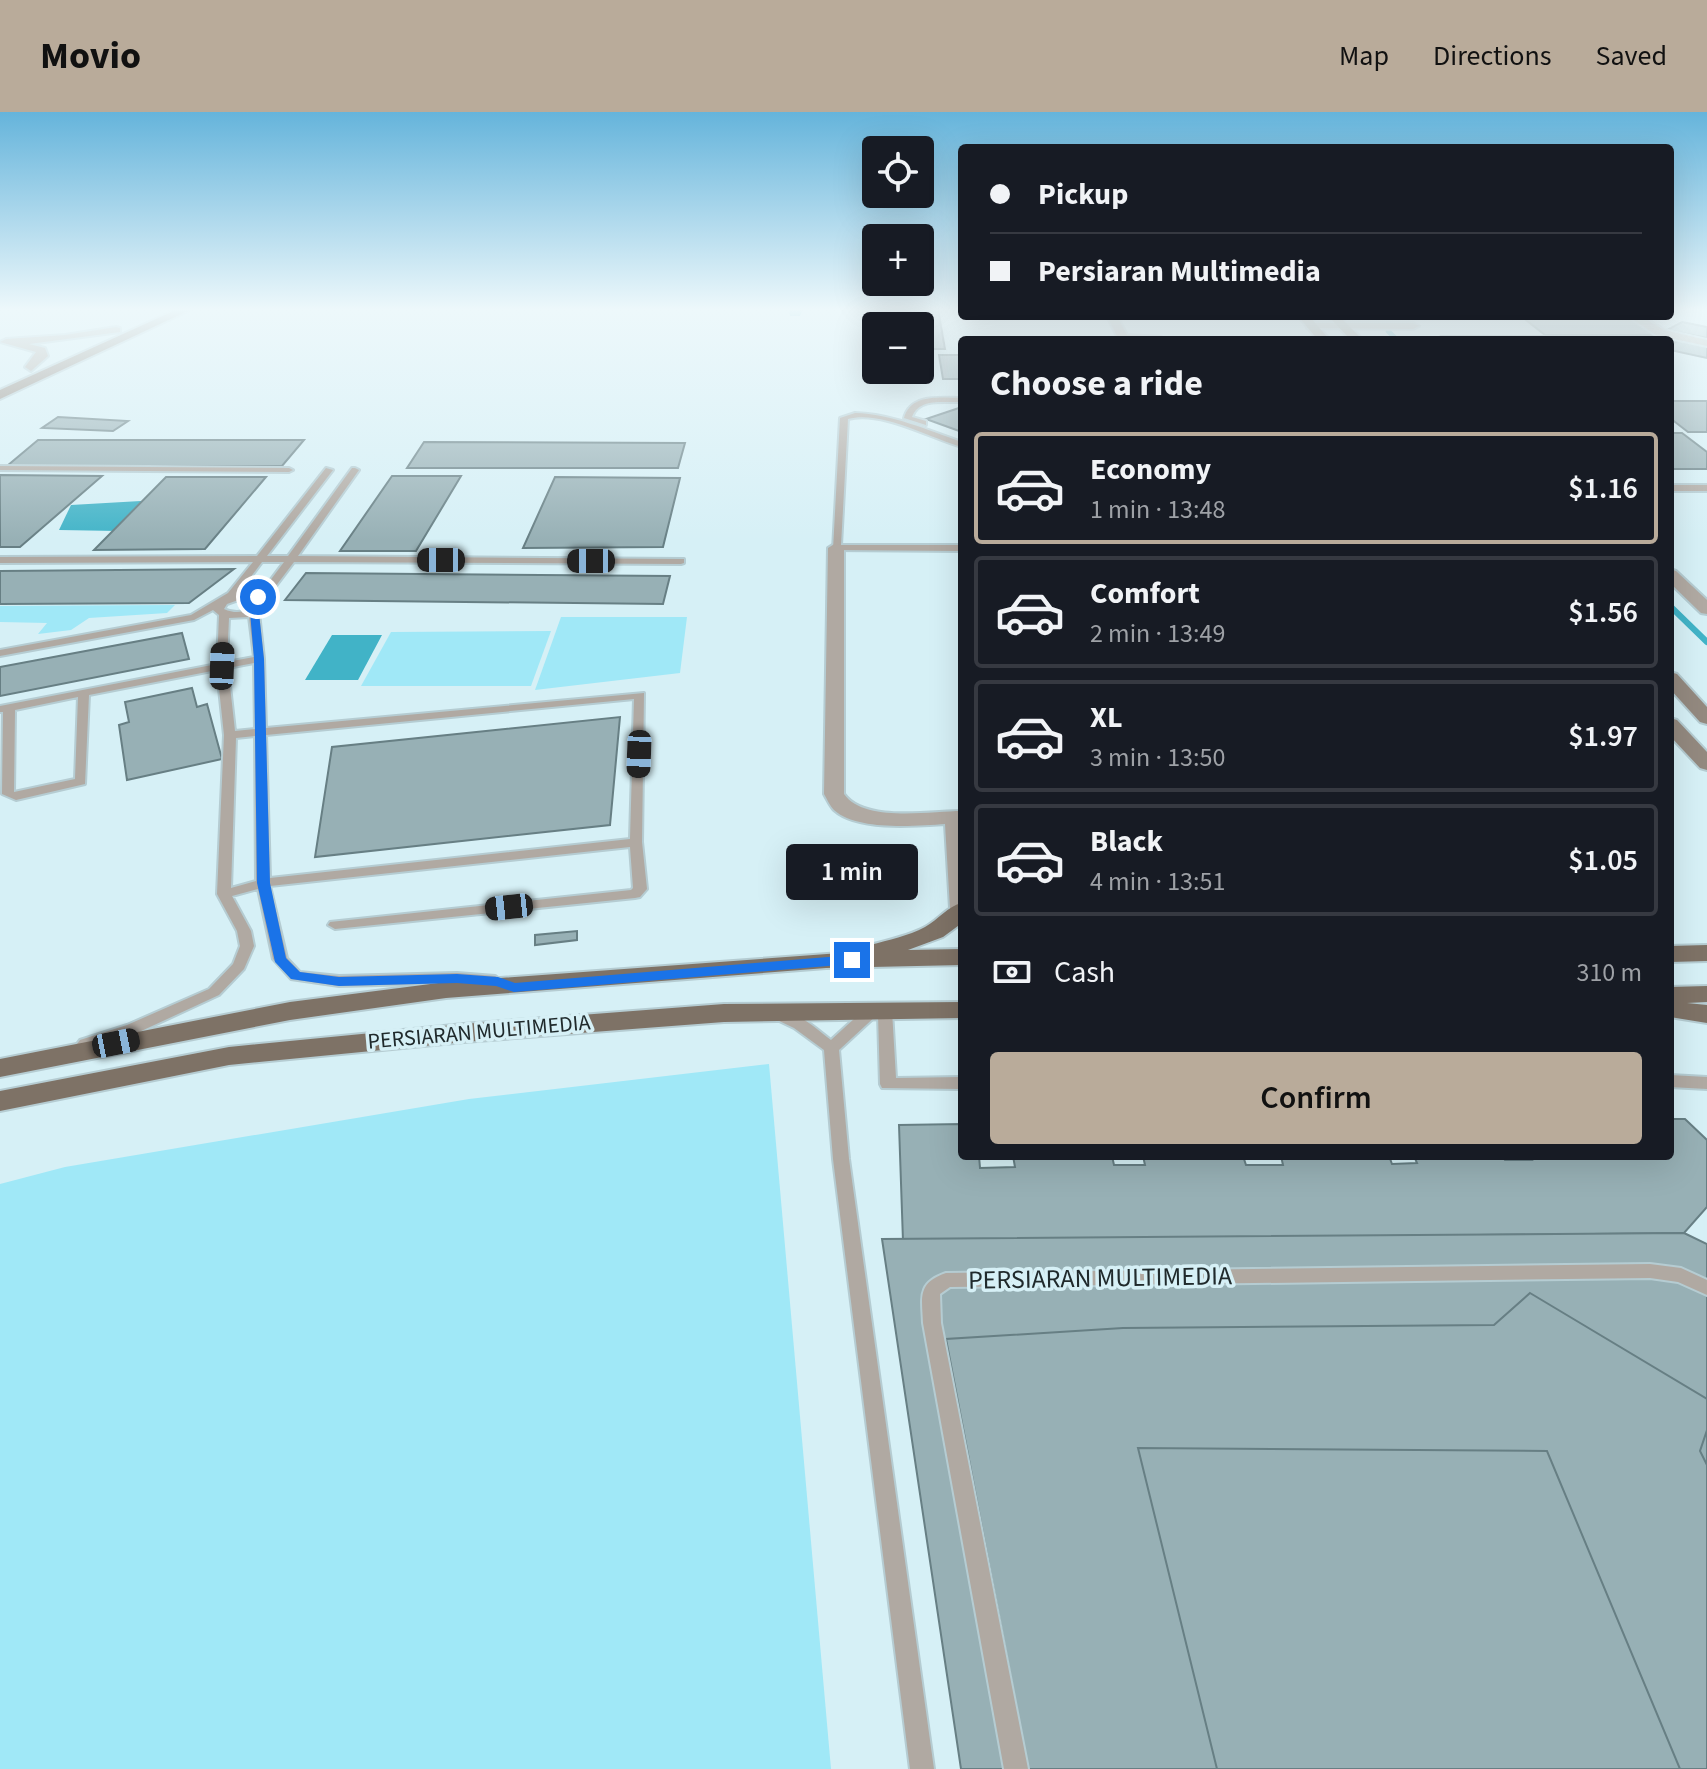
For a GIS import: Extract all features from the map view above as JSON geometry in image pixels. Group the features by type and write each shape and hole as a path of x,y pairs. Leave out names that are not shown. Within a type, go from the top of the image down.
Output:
{"main road":[{"path":"826,960 923,938 951,923 958,914"},
{"path":"1687,954 1707,945"},
{"name":"PERSIARAN MULTIMEDIA","path":"0,1068 290,1011 446,990 826,960 958,957"},
{"path":"1674,995 1707,994"},
{"name":"PERSIARAN MULTIMEDIA","path":"0,1101 229,1056 620,1019 774,1012 958,1010"},
{"path":"1674,1010 1707,1014"}],"street":[{"path":"0,395 19,386"},
{"path":"836,548 834,794 837,803 850,813 894,818 958,817 958,866"},
{"path":"1674,578 1707,609"},
{"path":"1674,682 1707,718"},
{"path":"1674,728 1707,764"},
{"path":"894,818 910,822 936,836 946,845 958,866"}],"lane":[{"path":"958,400 922,401 910,410 908,418 958,436"},
{"path":"958,444 867,414 851,414 844,418 836,548 958,548"},
{"path":"0,468 289,470"},
{"path":"0,1068 132,1029 214,992 239,966 247,946 244,931 224,894 230,735 222,666 224,614 218,607 230,597 329,470"},
{"path":"262,598 355,470"},
{"path":"1674,488 1707,488"},
{"path":"0,560 681,561"},
{"path":"0,653 194,617 230,597 262,598"},
{"path":"224,614 254,612 265,603 262,598"},
{"path":"254,612 259,659 263,883 280,959 296,976 339,981 457,978 498,982 514,987"},
{"path":"84,693 81,781 16,796 8,794 4,708 259,659"},
{"path":"230,735 640,695 636,842 640,889 635,894 335,925"},
{"path":"224,894 263,883 636,842"},
{"path":"833,1056 879,1011"},
{"path":"879,1011 888,1084 958,1083"},
{"path":"774,1012 799,1024 833,1056 841,1159 922,1769"},
{"path":"1674,1081 1707,1083"},
{"name":"PERSIARAN MULTIMEDIA","path":"1016,1769 932,1323 931,1291 946,1280 1650,1271 1681,1275 1707,1288"}],"shaded area":[{"path":"158,500 119,531 59,530 71,505"},
{"path":"175,605 167,613 89,618 71,630 38,634 47,623 0,622 0,606"},
{"path":"561,617 687,617 680,673 535,690"},
{"path":"551,631 531,686 361,686 391,632"},
{"path":"332,635 382,635 358,680 305,680"},
{"path":"769,1064 831,1769 0,1769 0,1184 65,1167 469,1099"}],"building":[{"path":"1674,401 1707,401 1707,432 1688,432 1674,421"},
{"path":"958,408 958,431 926,419"},
{"path":"58,417 128,421 113,431 42,428"},
{"path":"1674,433 1682,433 1707,452 1707,469 1674,469"},
{"path":"38,440 304,440 282,466 7,466"},
{"path":"424,442 685,443 678,468 407,468"},
{"path":"0,475 102,476 20,547 0,547"},
{"path":"392,476 461,476 416,551 340,551"},
{"path":"166,477 266,477 205,549 94,550"},
{"path":"555,477 680,478 663,547 523,548"},
{"path":"234,569 189,603 0,604 0,571"},
{"path":"306,573 670,576 663,604 285,600"},
{"path":"182,633 189,659 0,696 0,667"},
{"path":"192,688 197,707 207,704 222,759 127,780 119,725 129,722 125,702"},
{"path":"620,717 610,825 315,857 332,747"},
{"path":"577,931 577,940 535,945 535,935"},
{"path":"1674,1119 1685,1119 1707,1140 1707,1207 1684,1233 903,1241 899,1125 958,1124 958,1160 979,1160 980,1168 1015,1167 1014,1160 1113,1160 1114,1165 1145,1165 1144,1160 1244,1160 1246,1165 1283,1165 1282,1160 1390,1160 1392,1164 1417,1163 1416,1160 1674,1160"},
{"path":"1684,1233 1707,1244 1707,1769 961,1769 882,1239"},
{"path":"1530,1293 1707,1399 1707,1430 1700,1451 1707,1465 1707,1769 1680,1769 1547,1451 1138,1448 1217,1769 1028,1769 946,1339 1123,1328 1494,1325"}],"waterway":[{"path":"1674,610 1707,642"}],"route":[{"path":"258,597 265,603 254,612 259,659 263,883 280,959 296,976 339,981 457,978 498,982 514,987 852,960"}]}
